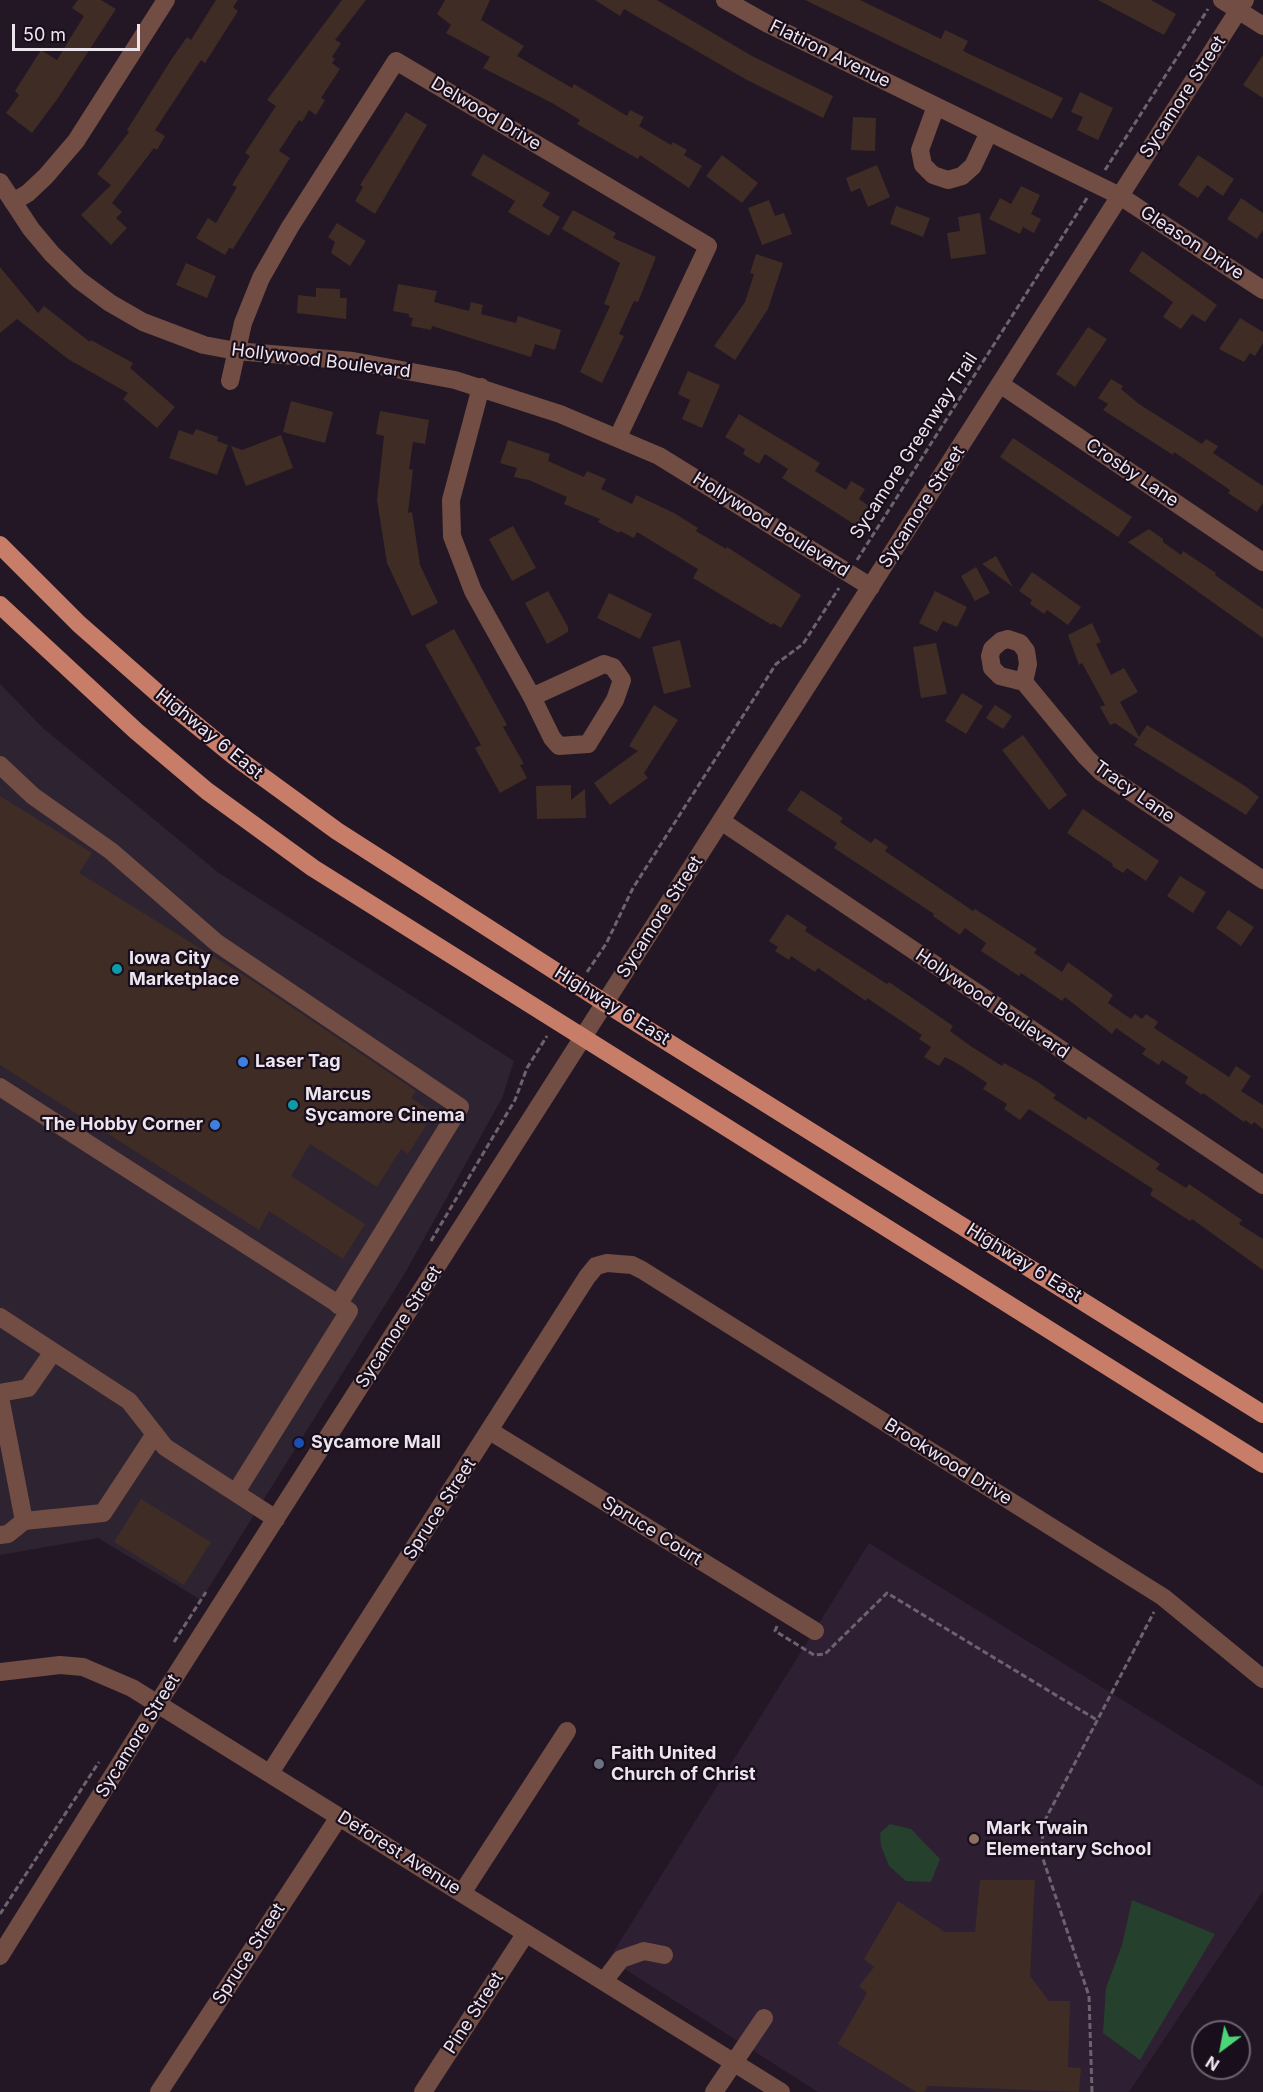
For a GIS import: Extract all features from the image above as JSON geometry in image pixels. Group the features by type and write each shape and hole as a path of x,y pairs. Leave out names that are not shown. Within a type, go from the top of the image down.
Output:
{"main road":[{"name":"Highway 6 East","path":"0,545 79,624 162,697 234,756 337,831 605,1003 1263,1414"},
{"path":"0,605 135,731 207,791 313,868 582,1039 1263,1464"}],"street":[{"path":"13,202 28,193 46,176 76,141 166,0"},
{"name":"Flatiron Avenue","path":"724,0 1120,196"},
{"path":"1216,3 1242,5 1263,26"},
{"name":"Sycamore Street","path":"0,1956 158,1703 1242,5"},
{"name":"Delwood Drive","path":"230,381 236,351 252,298 274,253 396,61 708,246 618,437"},
{"path":"936,106 920,150 923,165 933,175 948,180 962,176 973,166 989,132"},
{"name":"Hollywood Boulevard","path":"0,182 52,254 79,280 110,303 172,335 236,351 374,364 481,387 560,414 659,456 871,586"},
{"name":"Gleason Drive","path":"1120,196 1263,290"},
{"name":"Crosby Lane","path":"1000,384 1263,562"},
{"path":"481,387 451,500 452,536 473,591 552,738 559,746 588,744 597,733 615,700 622,680 613,667 604,664 532,697"},
{"name":"Tracy Lane","path":"1024,682 1086,758 1101,772 1263,880"},
{"path":"0,765 33,796 111,850 217,943 460,1107 338,1305"},
{"name":"Hollywood Boulevard","path":"721,821 1263,1185"},
{"path":"0,1087 349,1311 236,1492"},
{"name":"Spruce Street","path":"270,1773 586,1277 596,1266 620,1263"},
{"name":"Brookwood Drive","path":"620,1263 642,1270 1163,1597 1263,1679"},
{"path":"0,1317 129,1401 165,1446 276,1518"},
{"path":"24,1521 0,1395 28,1388 53,1352"},
{"name":"Spruce Court","path":"490,1431 814,1631"},
{"path":"0,1535 8,1534 24,1521 103,1513 155,1434"},
{"name":"Deforest Avenue","path":"0,1672 60,1665 83,1667 132,1688 781,2092"},
{"path":"462,1893 567,1731"},
{"name":"Spruce Street","path":"159,2092 339,1817"},
{"name":"Pine Street","path":"423,2092 526,1933"},
{"path":"604,1981 621,1959 644,1951 664,1955"},
{"path":"714,2092 764,2018"}],"path":[{"path":"1106,170 1216,3"},
{"name":"Sycamore Greenway Trail","path":"578,985 606,944 633,888 776,664 803,644 1091,192"},
{"path":"427,1248 516,1100 527,1068 555,1022"},
{"path":"171,1648 199,1602 213,1584"},
{"path":"784,1612 775,1631 814,1655 825,1654 887,1593 1096,1720"},
{"path":"1092,2092 1089,1996 1041,1853 1044,1822 1154,1612"},
{"path":"0,1914 104,1754"}],"shaded area":[{"name":"Sycamore Mall","path":"0,684 43,728 219,873 514,1061 502,1098 405,1273 201,1600 98,1538 0,1555"},
{"name":"Mark Twain Elementary School","path":"869,1543 1263,1787 1263,1891 1129,2092 818,2092 609,1959"}],"green space":[{"path":"890,1824 911,1829 940,1859 931,1882 906,1881 889,1866 881,1846 880,1833"},
{"path":"1132,1900 1215,1934 1140,2060 1103,2033 1106,1988 1122,1945"}],"building":[{"path":"78,0 101,0 116,9 58,98 32,133 6,113 19,95 15,91 41,50 57,60 84,16 72,8"},
{"path":"216,0 238,0 233,7 238,11 205,63 201,60 155,130 165,136 157,150 154,148 112,203 122,212 116,218 127,228 111,245 81,215 111,185 97,174 129,132 127,130 171,60 187,37 191,40"},
{"path":"342,0 366,0 335,40 341,43 332,57 335,59 332,63 340,69 321,98 325,100 316,115 309,110 302,122 299,120 279,151 290,158 233,249 229,248 225,255 196,238 208,218 216,223 237,187 232,185 250,156 245,153 276,106 267,100"},
{"path":"445,0 490,0 481,20 524,46 517,56 572,88 574,84 627,116 630,110 644,117 639,126 671,145 673,142 687,150 684,155 702,166 689,188 640,155 638,159 577,124 580,120 552,103 483,68 490,57 446,33 451,25 437,14"},
{"path":"595,0 657,0 752,56 833,96 823,118 747,80 624,9 620,16"},
{"path":"805,0 860,0 941,39 945,30 968,41 963,51 1063,98 1052,119"},
{"path":"1098,0 1151,0 1176,14 1164,35"},
{"path":"1263,55 1263,98 1243,85"},
{"path":"1080,92 1113,108 1098,140 1077,130 1083,117 1071,112"},
{"path":"406,112 427,125 375,214 355,201 363,187 360,185"},
{"path":"853,117 876,118 875,151 851,150"},
{"path":"483,154 550,193 542,206 560,217 549,236 508,212 515,201 471,175"},
{"path":"722,155 758,183 742,203 706,176"},
{"path":"1198,155 1234,179 1223,196 1207,185 1198,198 1178,185"},
{"path":"877,165 890,197 868,207 860,188 851,192 846,178"},
{"path":"1021,186 1040,195 1031,214 1041,219 1034,233 1023,227 1020,234 989,219 1000,198 1011,204"},
{"path":"1241,198 1263,213 1263,230 1257,239 1227,219"},
{"path":"769,200 775,216 784,213 792,234 762,245 748,208"},
{"path":"896,206 930,218 923,237 890,224"},
{"path":"573,210 616,233 613,238 656,257 638,302 634,301 619,334 624,336 602,383 580,372 610,306 604,304 620,263 562,229"},
{"path":"980,213 986,254 951,259 947,233 960,231 958,217"},
{"path":"337,223 366,241 350,266 331,253 335,242 328,237"},
{"path":"1142,251 1217,305 1205,322 1192,314 1181,329 1163,317 1173,302 1129,271"},
{"path":"756,254 783,263 768,309 735,360 714,346 745,302 754,274 750,273"},
{"path":"186,263 216,276 207,298 176,285"},
{"path":"0,267 38,313 44,306 90,342 91,340 133,363 130,368 175,407 157,428 123,399 128,393 68,359 17,319 0,333"},
{"path":"398,284 437,291 434,302 469,311 471,302 483,305 481,314 516,323 518,316 561,330 555,350 535,344 531,357 432,326 431,330 411,326 413,318 409,317 409,314 393,311"},
{"path":"316,288 340,289 340,298 347,298 346,319 297,313 298,295 316,297"},
{"path":"1240,318 1263,332 1263,343 1255,356 1250,353 1244,362 1219,349"},
{"path":"1088,327 1107,339 1075,387 1056,374"},
{"path":"688,371 720,385 702,428 682,419 690,400 678,394"},
{"path":"1111,379 1123,386 1121,389 1139,404 1202,444 1206,439 1218,446 1213,453 1263,486 1263,503 1257,512 1228,493 1230,490 1174,452 1173,455 1103,410 1108,404 1098,398"},
{"path":"291,401 333,412 325,443 283,432"},
{"path":"380,411 429,420 425,444 413,442 409,469 413,470 408,513 412,512 420,565 438,603 412,616 387,563 377,500 384,436 376,434"},
{"path":"739,414 820,463 815,471 846,490 851,481 865,489 859,499 869,506 857,526 782,478 788,469 765,454 759,464 743,454 745,449 725,437"},
{"path":"196,429 218,437 217,441 228,445 217,475 169,458 179,430 193,435"},
{"path":"281,435 293,468 246,486 231,446 242,450"},
{"path":"1013,438 1132,517 1118,537 1000,457"},
{"path":"508,440 550,454 548,461 584,477 587,471 606,479 601,489 632,504 636,495 674,513 698,528 696,531 726,549 727,547 801,595 781,628 773,623 772,625 693,578 698,569 637,532 634,538 620,531 619,533 598,522 600,519 564,504 567,497 529,480 514,477 517,468 500,463"},
{"path":"513,526 536,568 512,581 489,539"},
{"path":"1149,529 1181,555 1183,551 1263,609 1263,638 1128,542"},
{"path":"996,556 1013,587 982,564"},
{"path":"976,567 990,593 975,601 961,576"},
{"path":"1032,572 1081,607 1068,625 1047,610 1044,614 1030,604 1032,600 1019,591"},
{"path":"548,591 568,627 568,632 547,644 525,603"},
{"path":"935,591 967,607 957,627 943,621 937,632 919,623"},
{"path":"609,593 652,614 640,639 597,618"},
{"path":"1092,623 1101,642 1096,644 1111,675 1124,668 1138,692 1120,702 1139,737 1147,725 1245,786 1259,797 1246,815 1134,745 1138,739 1115,723 1110,725 1100,707 1105,705 1082,663 1079,665 1068,635"},
{"path":"454,629 507,725 503,727 524,764 520,765 527,778 500,793 475,748 481,745 425,645"},
{"path":"680,640 691,687 664,694 652,647"},
{"path":"936,643 947,694 921,698 913,647"},
{"path":"962,693 983,706 966,734 945,721"},
{"path":"654,705 678,720 644,773 648,778 610,805 594,783 638,751 629,746"},
{"path":"995,705 1012,716 1003,729 986,718"},
{"path":"1023,735 1067,795 1049,810 1002,750"},
{"path":"571,785 571,800 585,789 586,818 537,819 536,786"},
{"path":"801,790 843,818 840,822 871,843 875,838 888,847 885,851 973,911 975,909 1037,949 1034,953 1062,972 1068,962 1113,995 1108,1003 1131,1019 1135,1014 1142,1019 1146,1014 1158,1022 1154,1028 1229,1077 1236,1066 1251,1076 1241,1091 1263,1105 1263,1129 1254,1122 1252,1125 1245,1120 1244,1122 1203,1093 1202,1095 1185,1083 1188,1077 1162,1060 1159,1065 1142,1054 1146,1049 1116,1028 1112,1034 1065,997 1062,1001 1021,973 1019,976 981,951 986,943 965,928 960,935 933,916 934,914 834,848 837,843 787,810"},
{"name":"Iowa City Marketplace","path":"0,796 92,853 79,873 256,983 391,1074 416,1091 411,1098 434,1113 408,1154 401,1149 377,1187 310,1144 291,1176 365,1224 343,1259 269,1211 259,1230 0,1065"},
{"path":"1083,809 1159,861 1146,881 1127,868 1123,873 1067,833"},
{"path":"1180,876 1206,892 1193,913 1167,896"},
{"path":"1228,910 1254,927 1241,946 1216,928"},
{"path":"787,914 807,927 805,931 887,984 889,982 953,1026 950,1031 972,1047 1002,1066 1004,1063 1038,1082 1056,1095 1053,1098 1086,1120 1088,1116 1160,1164 1156,1169 1186,1188 1189,1184 1242,1220 1239,1224 1263,1239 1263,1270 1192,1219 1190,1221 1150,1195 1153,1189 1029,1109 1020,1120 1004,1109 1007,1104 983,1089 987,1083 960,1065 945,1057 939,1066 924,1057 931,1047 919,1039 922,1035 867,998 866,1001 818,968 815,972 791,956 789,960 775,951 778,947 769,941"},
{"path":"141,1499 211,1542 184,1585 114,1542"},
{"name":"Mark Twain Elementary School","path":"980,1880 1035,1880 1030,1976 1049,2001 1070,2001 1068,2067 1081,2068 1079,2092 928,2086 924,2092 916,2092 838,2044 867,1993 859,1986 874,1967 864,1959 898,1901 945,1932 975,1932"}],"place":[{"name":"Iowa City Marketplace","path":"117,969"},
{"name":"Laser Tag","path":"243,1062"},
{"name":"Marcus Sycamore Cinema","path":"293,1105"},
{"name":"The Hobby Corner","path":"215,1125"},
{"name":"Sycamore Mall","path":"299,1443"},
{"name":"Faith United Church of Christ","path":"599,1764"},
{"name":"Mark Twain Elementary School","path":"974,1839"}]}
